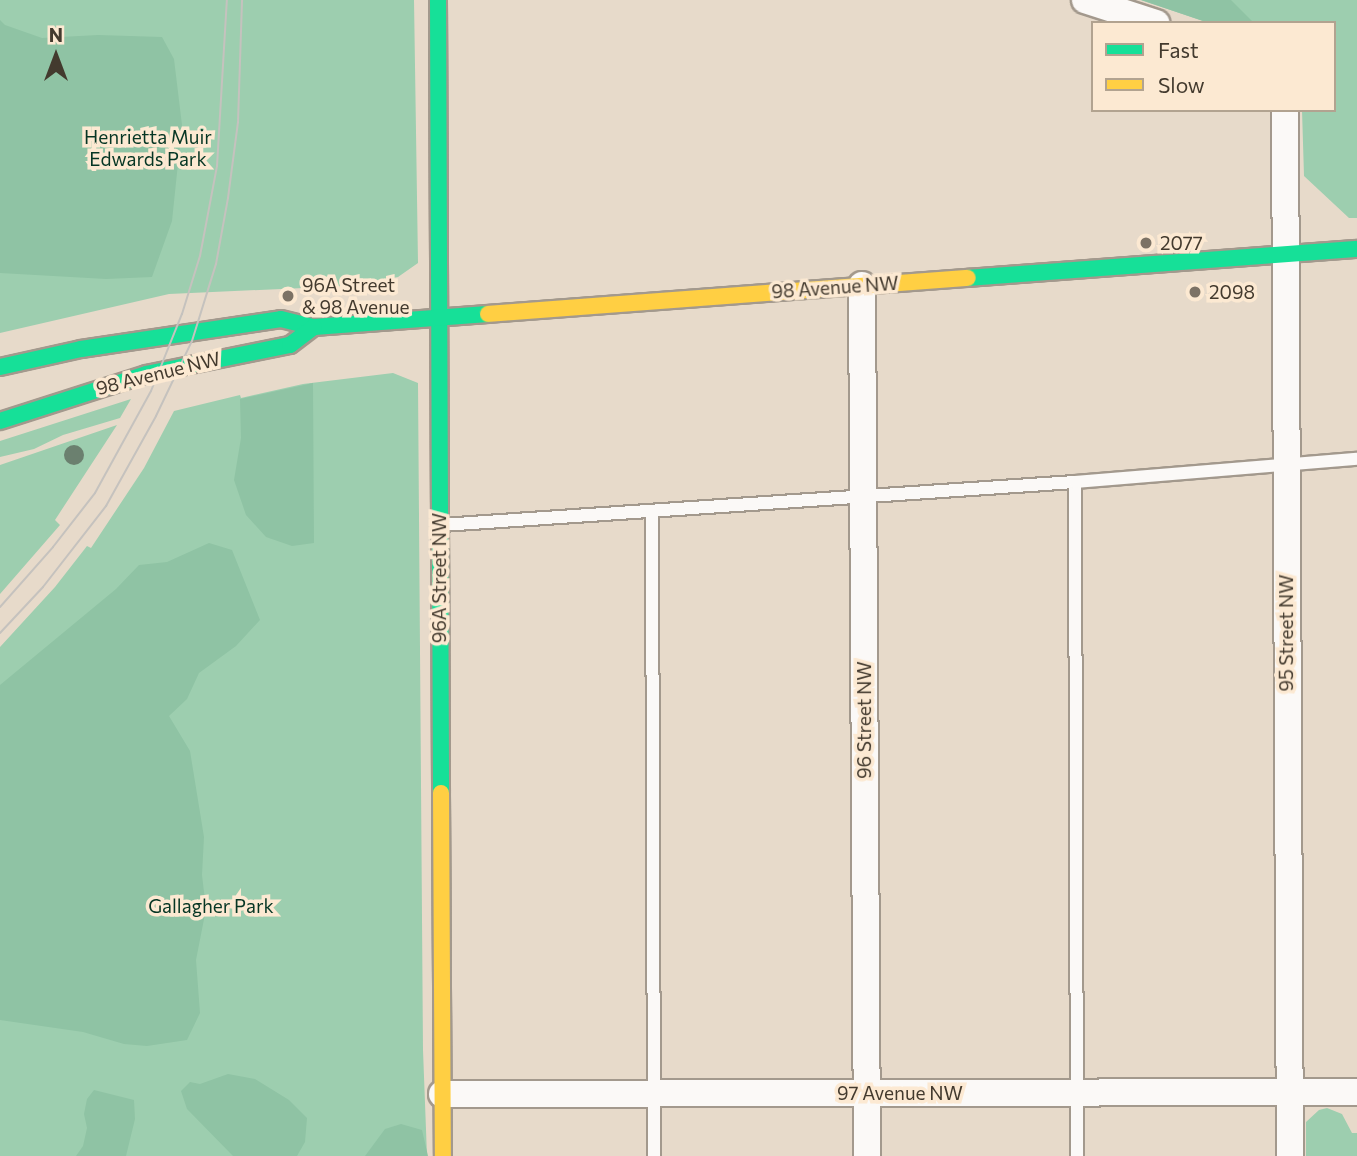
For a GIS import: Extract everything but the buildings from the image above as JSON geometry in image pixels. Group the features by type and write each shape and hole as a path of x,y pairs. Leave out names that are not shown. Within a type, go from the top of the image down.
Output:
{"main road":[{"name":"96A Street NW","path":"438,0 437,318 443,1156"},
{"name":"98 Avenue NW","path":"0,367 81,349 281,318 314,327 1357,249"},
{"name":"98 Avenue NW","path":"0,421 146,374 290,345 314,327"}],"street":[{"path":"1085,0 1150,21"},
{"name":"95 Street NW","path":"1285,112 1290,1156"},
{"name":"96 Street NW","path":"862,285 867,1156"},
{"name":"97 Avenue NW","path":"442,1094 1357,1092"}],"lane":[{"path":"438,525 1075,482 1357,459"},
{"path":"1075,482 1077,1156"},
{"path":"652,511 654,1156"}],"green space":[{"name":"Henrietta Muir Edwards Park","path":"0,0 414,0 418,263 398,277 348,286 169,294 0,333"},
{"path":"1141,0 1357,0 1357,218 1349,218 1304,176 1302,112 1336,112 1336,21 1203,21"},
{"path":"1141,0 1231,0 1252,21 1203,21"},
{"path":"0,20 5,25 42,38 98,35 162,37 174,59 182,125 172,221 152,277 106,279 0,273"},
{"name":"Gallagher Park","path":"393,373 418,383 423,1050 427,1156 0,1156 0,647 55,587 87,546 91,548 144,468 174,411 240,395 241,398 303,384"},
{"path":"313,383 314,543 292,546 266,537 246,515 234,480 241,438 240,399"},
{"path":"131,399 120,418 63,435 34,449 0,457 0,441"},
{"path":"117,425 55,520 60,525 0,594 0,465"},
{"path":"209,543 232,550 260,620 236,646 199,673 187,699 169,716 190,751 204,837 202,875 206,909 196,960 200,1013 187,1040 147,1046 124,1044 83,1032 0,1020 0,685 116,589 139,565 167,562"},
{"path":"228,1074 255,1079 289,1100 307,1118 305,1142 297,1156 233,1156 187,1109 181,1091 190,1082 200,1084"},
{"path":"94,1090 134,1100 135,1119 126,1156 76,1156 83,1146 87,1128 84,1114 87,1099"},
{"path":"1327,1108 1342,1114 1352,1133 1357,1133 1357,1156 1306,1156 1306,1122 1319,1110"},
{"path":"401,1124 422,1130 428,1156 365,1156 385,1129"}],"tram line":[{"path":"0,607 53,547 95,493 151,391 182,314 200,256 217,166 227,0"},
{"path":"0,633 43,587 106,506 156,416 192,341 216,264 228,198 238,122 242,0"}],"traffic: fast":[{"path":"438,0 441,793"},
{"path":"968,278 1357,249"},
{"path":"0,367 81,349 281,319 314,327 488,314"},
{"path":"0,421 146,374 290,345 314,327"}],"traffic: slow":[{"path":"488,314 968,278"},
{"path":"441,793 443,1156"}],"place":[{"name":"2077","path":"1146,243"},
{"name":"2098","path":"1195,292"},
{"name":"96A Street & 98 Avenue","path":"288,296"}]}
